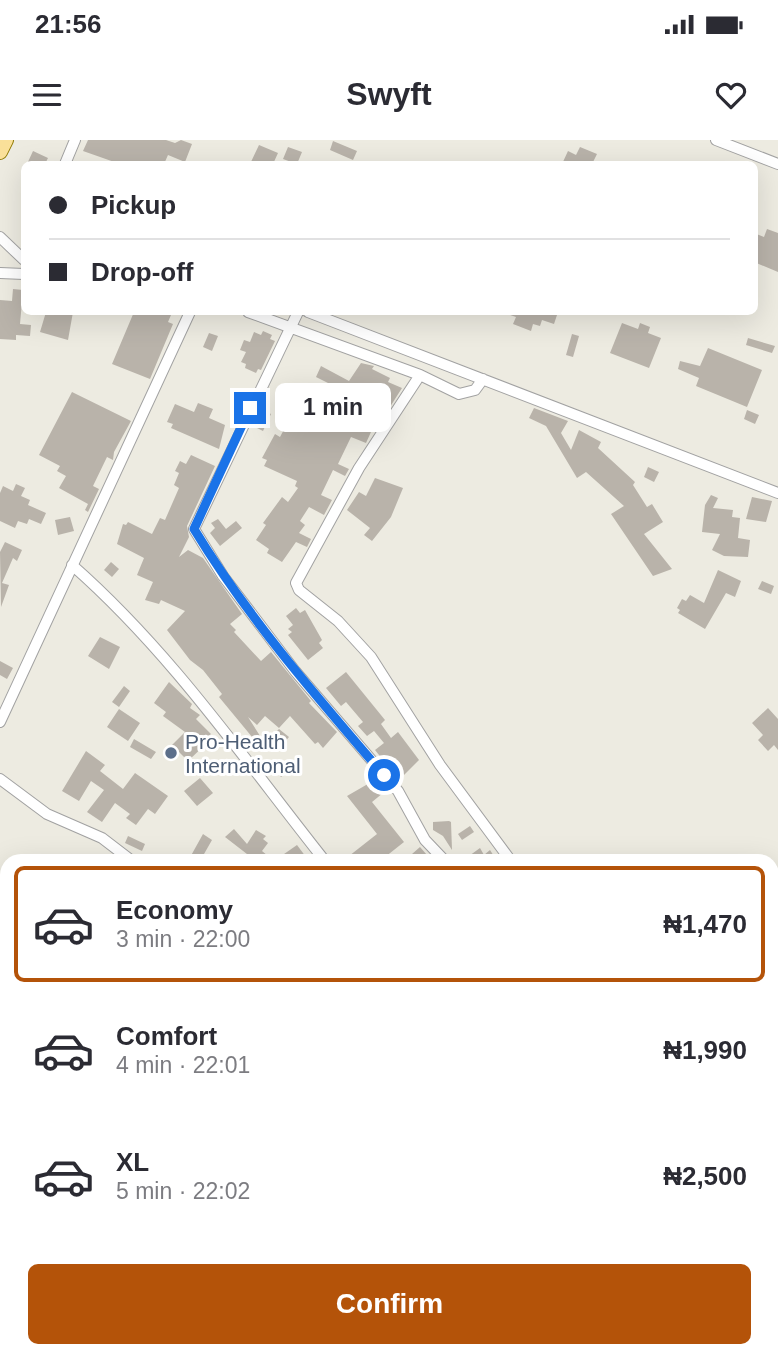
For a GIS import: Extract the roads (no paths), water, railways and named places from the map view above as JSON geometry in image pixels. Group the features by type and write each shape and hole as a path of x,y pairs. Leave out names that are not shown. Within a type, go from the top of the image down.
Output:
{"main road":[{"path":"0,152 6,140"}],"street":[{"path":"66,161 75,140"},
{"path":"716,140 778,164"},
{"path":"0,237 21,257"},
{"path":"0,273 21,274"},
{"path":"0,722 189,315"},
{"path":"256,315 420,374 459,394 475,390 483,379"},
{"path":"297,315 260,386 194,529 223,576 295,671 398,791 425,840 438,854"},
{"path":"316,315 778,494"},
{"path":"420,374 359,468 296,583 299,590 338,621 371,657 440,765 506,854"},
{"path":"72,565 103,592 156,647 228,733 264,785 319,854"},
{"path":"0,779 47,814 102,838 123,854"}],"place":[{"name":"Pro-Health International","path":"171,753"}]}
